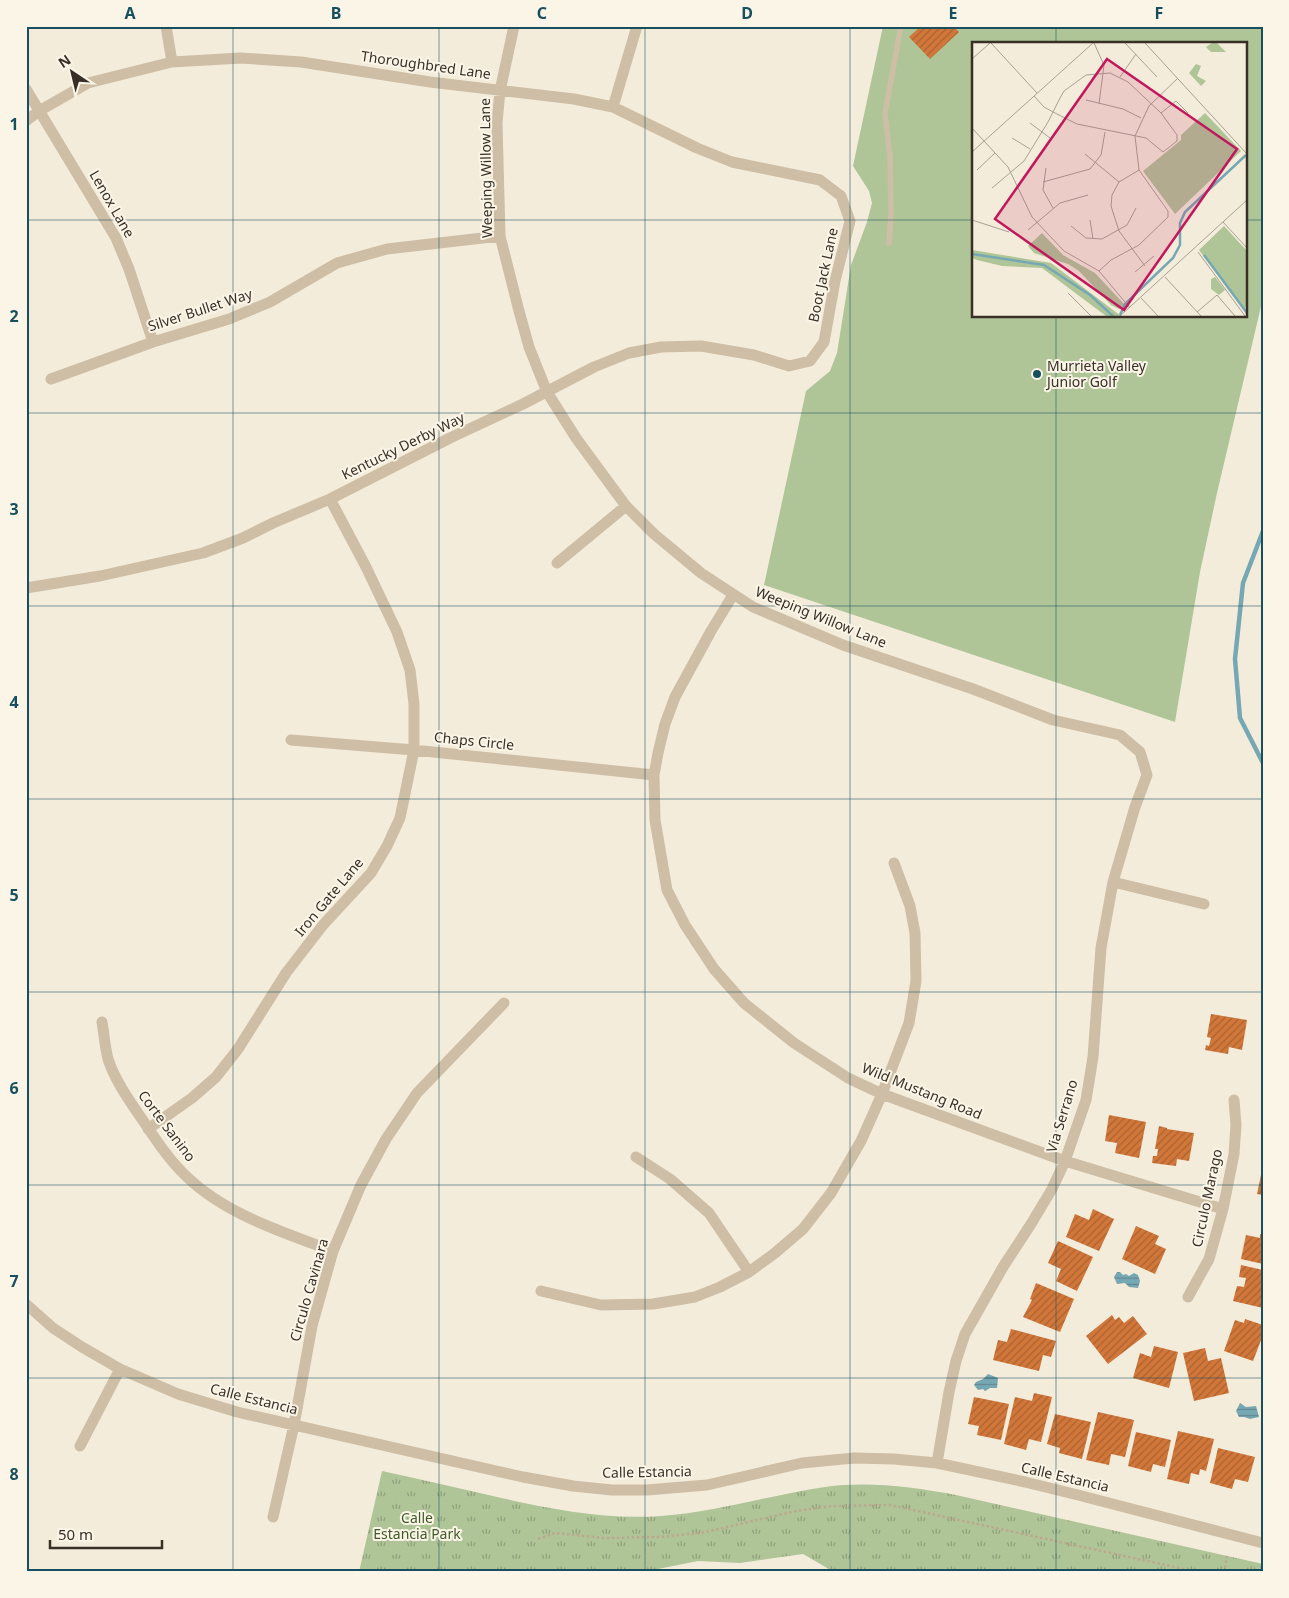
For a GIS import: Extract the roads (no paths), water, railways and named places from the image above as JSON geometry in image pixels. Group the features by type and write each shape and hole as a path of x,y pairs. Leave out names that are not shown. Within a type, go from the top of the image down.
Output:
{"street":[{"path":"166,26 172,62"},
{"name":"Weeping Willow Lane","path":"514,26 500,91 497,123 500,236 527,338 547,392 576,438 626,506 667,545 701,573 753,607 843,645 973,689 1053,720 1120,736"},
{"path":"613,107 636,26"},
{"name":"Thoroughbred Lane","path":"26,121 39,111 88,84 172,62 241,58 301,62 500,91 574,99 613,107 698,148 732,162 820,180"},
{"name":"Lenox Lane","path":"26,89 116,238 129,269 153,342"},
{"name":"Boot Jack Lane","path":"789,366 810,361 824,342 835,281 850,221 842,196 820,180"},
{"name":"Silver Bullet Way","path":"51,379 153,342 229,319 270,302 337,263 387,249 500,236"},
{"name":"Kentucky Derby Way","path":"26,588 100,576 203,553 244,538 273,523 330,499 594,367 628,353 661,347 701,346 754,355 789,366"},
{"name":"Iron Gate Lane","path":"148,1129 192,1098 216,1077 238,1049 286,973 323,925 371,873 387,846 400,818 414,750 414,704 410,670 393,624 366,567 330,499"},
{"path":"557,563 626,506"},
{"name":"Wild Mustang Road","path":"733,595 676,697 660,743 654,775 655,820 667,890 685,925 714,969 744,1003 794,1043 848,1078 882,1094 1065,1161 1223,1209"},
{"name":"Via Serrano","path":"936,1463 951,1384 965,1334 1003,1267 1052,1189 1065,1161 1086,1100 1093,1058 1101,948 1113,882 1135,807 1147,775 1140,752 1120,736"},
{"name":"Chaps Circle","path":"291,740 414,750 654,775"},
{"path":"541,1291 601,1305 653,1304 695,1297 749,1272 803,1230 831,1193 861,1141 882,1094 909,1023 916,981 915,933 910,906 894,863"},
{"path":"1113,882 1204,904"},
{"name":"Circulo Cavinara","path":"273,1517 294,1425 312,1326 333,1252 361,1185 386,1139 418,1093 504,1003"},
{"name":"Corte Sanino","path":"102,1022 108,1060 124,1093 164,1151 186,1176 205,1192 244,1215 333,1252"},
{"name":"Circulo Marago","path":"1188,1297 1209,1259 1223,1209 1234,1154 1236,1125 1234,1100"},
{"path":"636,1157 670,1180 710,1213 749,1272"},
{"name":"Calle Estancia","path":"26,1304 53,1328 120,1369 178,1394 237,1412 523,1477 573,1486 612,1490 647,1490 706,1485 802,1464 854,1458 894,1458 936,1463 1078,1495 1263,1543"},
{"path":"80,1446 120,1369"}],"lane":[{"path":"889,243 891,214 890,157 885,113 901,26"}],"water":[{"path":"1117,1272 1129,1276 1134,1273 1138,1275 1140,1281 1138,1288 1129,1287 1125,1283 1117,1284 1114,1277"},
{"path":"988,1374 998,1378 997,1388 990,1388 985,1391 983,1389 978,1390 974,1385"},
{"path":"1240,1403 1246,1407 1256,1406 1259,1417 1250,1419 1239,1417 1236,1411"}],"waterway":[{"path":"1263,531 1243,583 1235,659 1240,718 1263,763"},
{"path":"1262,1572 1263,1565"}],"place":[{"name":"Murrieta Valley Junior Golf","path":"1037,374"}],"park label":[{"name":"Calle Estancia Park","path":"417,1526"}]}
